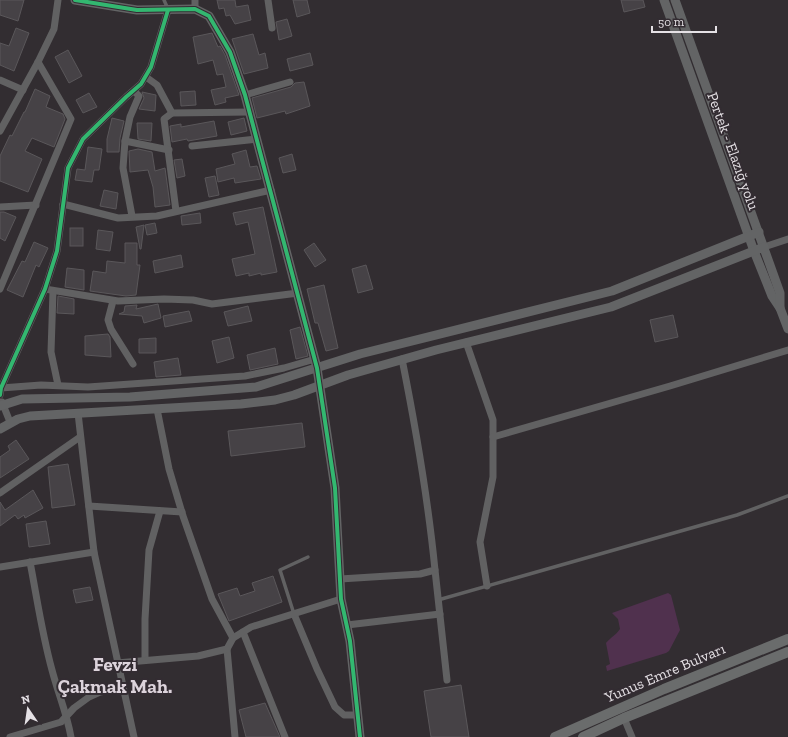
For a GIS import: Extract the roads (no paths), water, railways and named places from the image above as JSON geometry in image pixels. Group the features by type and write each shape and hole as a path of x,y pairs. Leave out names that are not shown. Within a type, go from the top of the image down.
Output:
{"main road":[{"path":"79,0 137,10 168,10 195,5 209,16 230,52 245,95 257,138 316,363 335,488 342,599 356,688 357,716 360,737"},
{"name":"Pertek - Elazığ yolu","path":"664,0 754,251 772,296 780,308 788,329"},
{"name":"Pertek - Elazığ yolu","path":"675,0 780,293 780,308"},
{"path":"1,400 130,397 239,390 275,383 316,363 360,354 599,295 637,282 759,232"},
{"path":"0,429 10,422 30,416 258,403 294,395 348,375 402,359 611,307 764,247"},
{"name":"Yunus Emre Bulvarı","path":"555,737 664,689 788,639"},
{"name":"Yunus Emre Bulvarı","path":"583,737 624,718 788,652"}],"street":[{"path":"0,131 38,62 54,29 58,0"},
{"path":"268,0 272,28"},
{"path":"10,422 1,400 1,388 45,289 57,251 68,168 83,139 134,91 146,77 151,66 168,10"},
{"path":"0,289 71,119 38,62"},
{"path":"146,77 157,85 172,113"},
{"path":"0,80 23,90"},
{"path":"245,95 290,82"},
{"path":"132,216 123,168 125,142 130,117 139,96 134,91"},
{"path":"176,211 170,150 164,118 172,113 249,112"},
{"path":"192,146 257,138"},
{"path":"125,142 170,150"},
{"path":"63,204 118,218 132,216 157,216 271,190"},
{"path":"0,207 36,205"},
{"path":"764,247 788,239"},
{"path":"45,289 113,301 164,299 193,300 212,304 298,293"},
{"path":"53,291 51,352 58,386"},
{"path":"113,301 108,320 111,329 133,364"},
{"path":"466,342 493,420 493,477 480,542 487,586"},
{"path":"493,437 788,350"},
{"path":"402,359 419,446 430,523 447,680"},
{"path":"1,388 58,386 88,387 245,376 316,363"},
{"path":"158,409 169,469 182,512 212,599 234,638"},
{"path":"78,413 94,552 134,737"},
{"path":"0,493 80,437"},
{"path":"89,506 182,512"},
{"path":"145,660 149,550 160,511"},
{"path":"0,568 94,552"},
{"path":"30,562 48,654 58,692 68,717 71,737"},
{"path":"340,579 420,574 435,570"},
{"path":"235,737 227,649 234,638 251,627 342,599"},
{"path":"294,614 316,669 335,708 344,714 357,716"},
{"path":"347,625 440,614"},
{"path":"243,632 285,737"},
{"path":"117,663 198,656 227,649"},
{"path":"10,737 54,725 68,717 74,708 89,697 100,692 123,688"},
{"path":"624,718 632,737"}],"lane":[{"path":"164,0 168,10"},
{"path":"438,600 737,515 788,496"},
{"path":"294,614 280,570 308,557"}],"district":[{"name":"Fevzi Çakmak Mah.","path":"115,675"}]}
